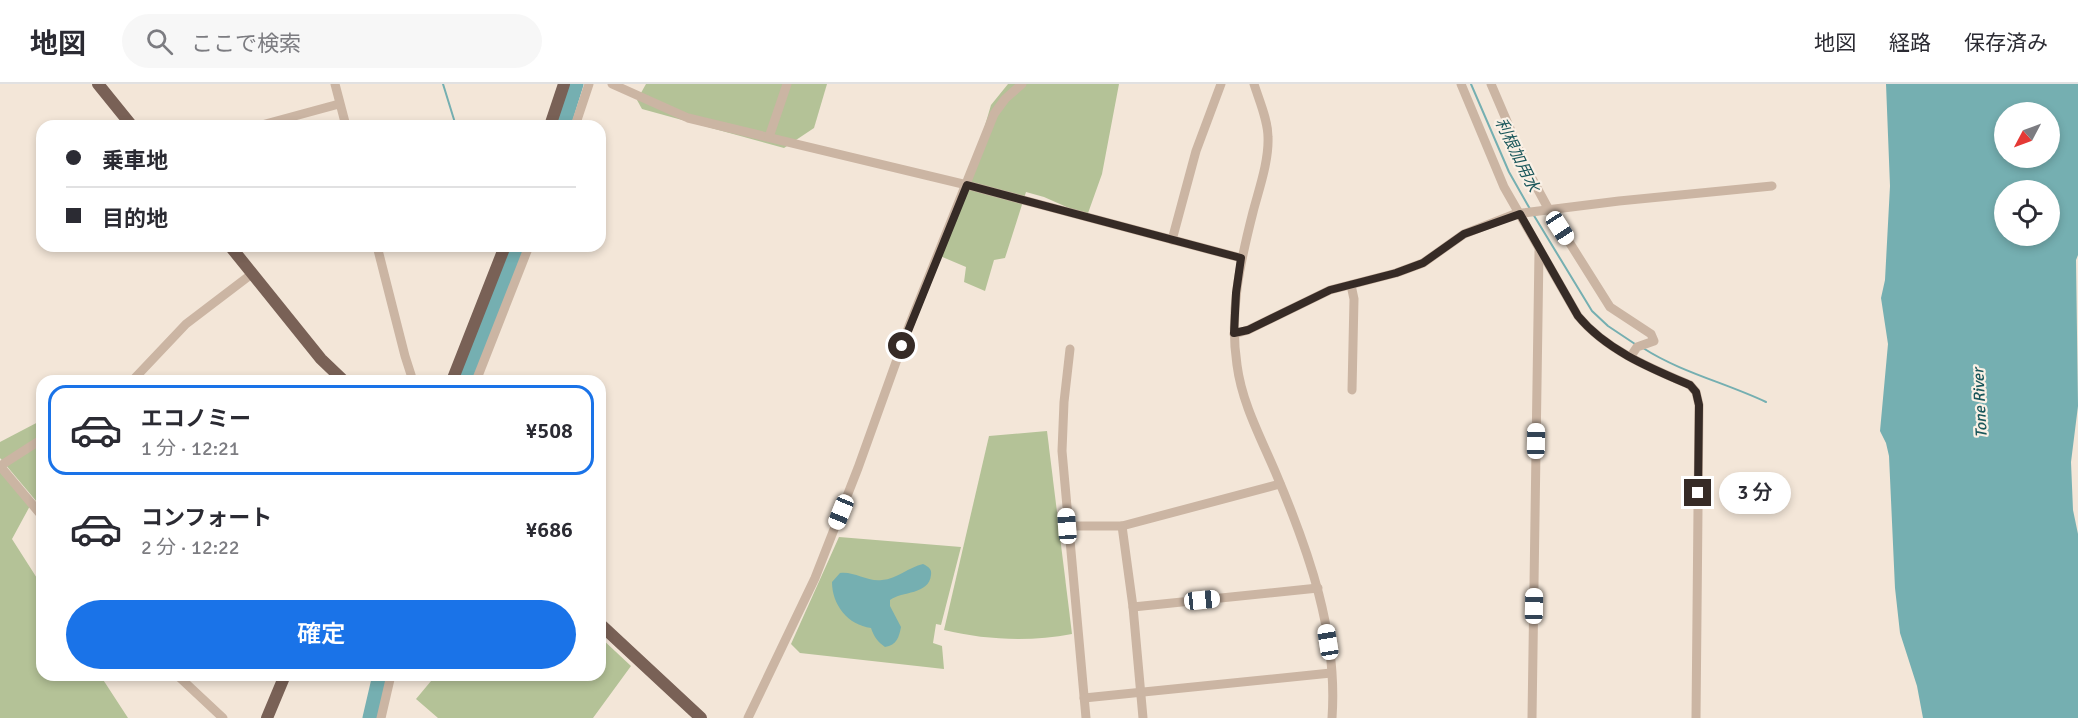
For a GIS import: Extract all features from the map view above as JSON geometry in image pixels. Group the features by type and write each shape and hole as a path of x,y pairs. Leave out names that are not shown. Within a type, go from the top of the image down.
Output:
{"main road":[{"path":"98,84 127,120"},
{"path":"552,120 564,84"},
{"path":"235,252 321,359 338,375"},
{"path":"454,375 503,252"},
{"path":"606,630 701,718"},
{"path":"267,718 282,681"}],"street":[{"path":"334,84 344,120"},
{"path":"577,120 588,84"},
{"path":"612,84 688,118 967,185 1241,258"},
{"path":"769,137 787,84"},
{"path":"748,718 815,578 858,468 909,326 994,114 1005,99 1022,84"},
{"path":"1172,240 1196,152 1221,84"},
{"path":"1254,84 1269,135 1268,150 1241,258 1236,293 1234,333 1237,367 1243,394 1300,533 1318,588 1331,673 1332,718"},
{"path":"1461,84 1504,187 1578,316 1587,327 1615,349 1690,385 1696,392 1699,401 1696,718"},
{"path":"1491,84 1529,173 1549,210 1610,307 1652,334 1654,341 1637,347 1631,356"},
{"path":"280,120 339,104"},
{"path":"1234,333 1248,330 1330,290 1396,273 1423,263 1464,234 1520,214 1772,186"},
{"path":"1532,718 1539,249"},
{"path":"379,252 411,375"},
{"path":"478,375 528,252"},
{"path":"140,375 186,324 252,273"},
{"path":"1351,285 1354,299 1353,390"},
{"path":"1070,349 1064,402 1062,451 1086,718"},
{"path":"36,443 0,466 36,509"},
{"path":"1067,526 1122,526 1280,484"},
{"path":"1122,526 1133,607 1143,718"},
{"path":"1133,607 1318,588"},
{"path":"1084,698 1331,673"},
{"path":"183,681 223,718"},
{"path":"381,718 390,681"}],"green space":[{"path":"646,84 827,84 814,128 784,148 642,109 637,100"},
{"path":"1008,84 1119,84 1102,174 1087,216 1044,197 1026,192 1005,258 994,260 985,291 964,282 966,267 940,256 964,197 991,105"},
{"path":"36,423 36,501 0,458 0,442"},
{"path":"1047,431 1072,634 1008,639 944,630 989,436"},
{"path":"0,466 31,504 12,539 36,577 36,681 104,681 128,718 0,718"},
{"path":"839,537 961,547 941,625 936,624 933,643 942,646 944,669 800,653 791,644"},
{"path":"606,643 631,666 593,718 438,718 416,699 431,681 606,681"}],"water":[{"name":"Tone River","path":"1886,84 2078,84 2078,255 2076,260 2078,406 2071,462 2073,510 2078,534 2078,718 1923,718 1917,686 1900,633 1895,588 1889,456 1880,431 1888,344 1881,298 1885,280 1890,186"},
{"path":"923,564 931,571 929,581 925,586 890,600 890,606 901,627 897,640 889,646 885,647 875,637 871,628 855,623 838,606 832,582 840,573 882,580 893,578"}],"waterway":[{"path":"443,84 454,120"},
{"path":"565,120 576,84"},
{"name":"利根加用水","path":"1471,84 1509,172 1530,209"},
{"name":"利根加用水","path":"1533,214 1592,311 1608,326 1635,344"},
{"path":"466,375 517,252"},
{"name":"利根加用水","path":"1643,348 1672,364 1766,402"},
{"path":"370,718 379,681"}],"route":[{"path":"902,346 967,185 1241,258 1234,333 1248,330 1330,290 1396,273 1423,263 1464,234 1520,214 1578,316 1587,327 1615,349 1690,385 1696,392 1699,401 1698,493"}]}
